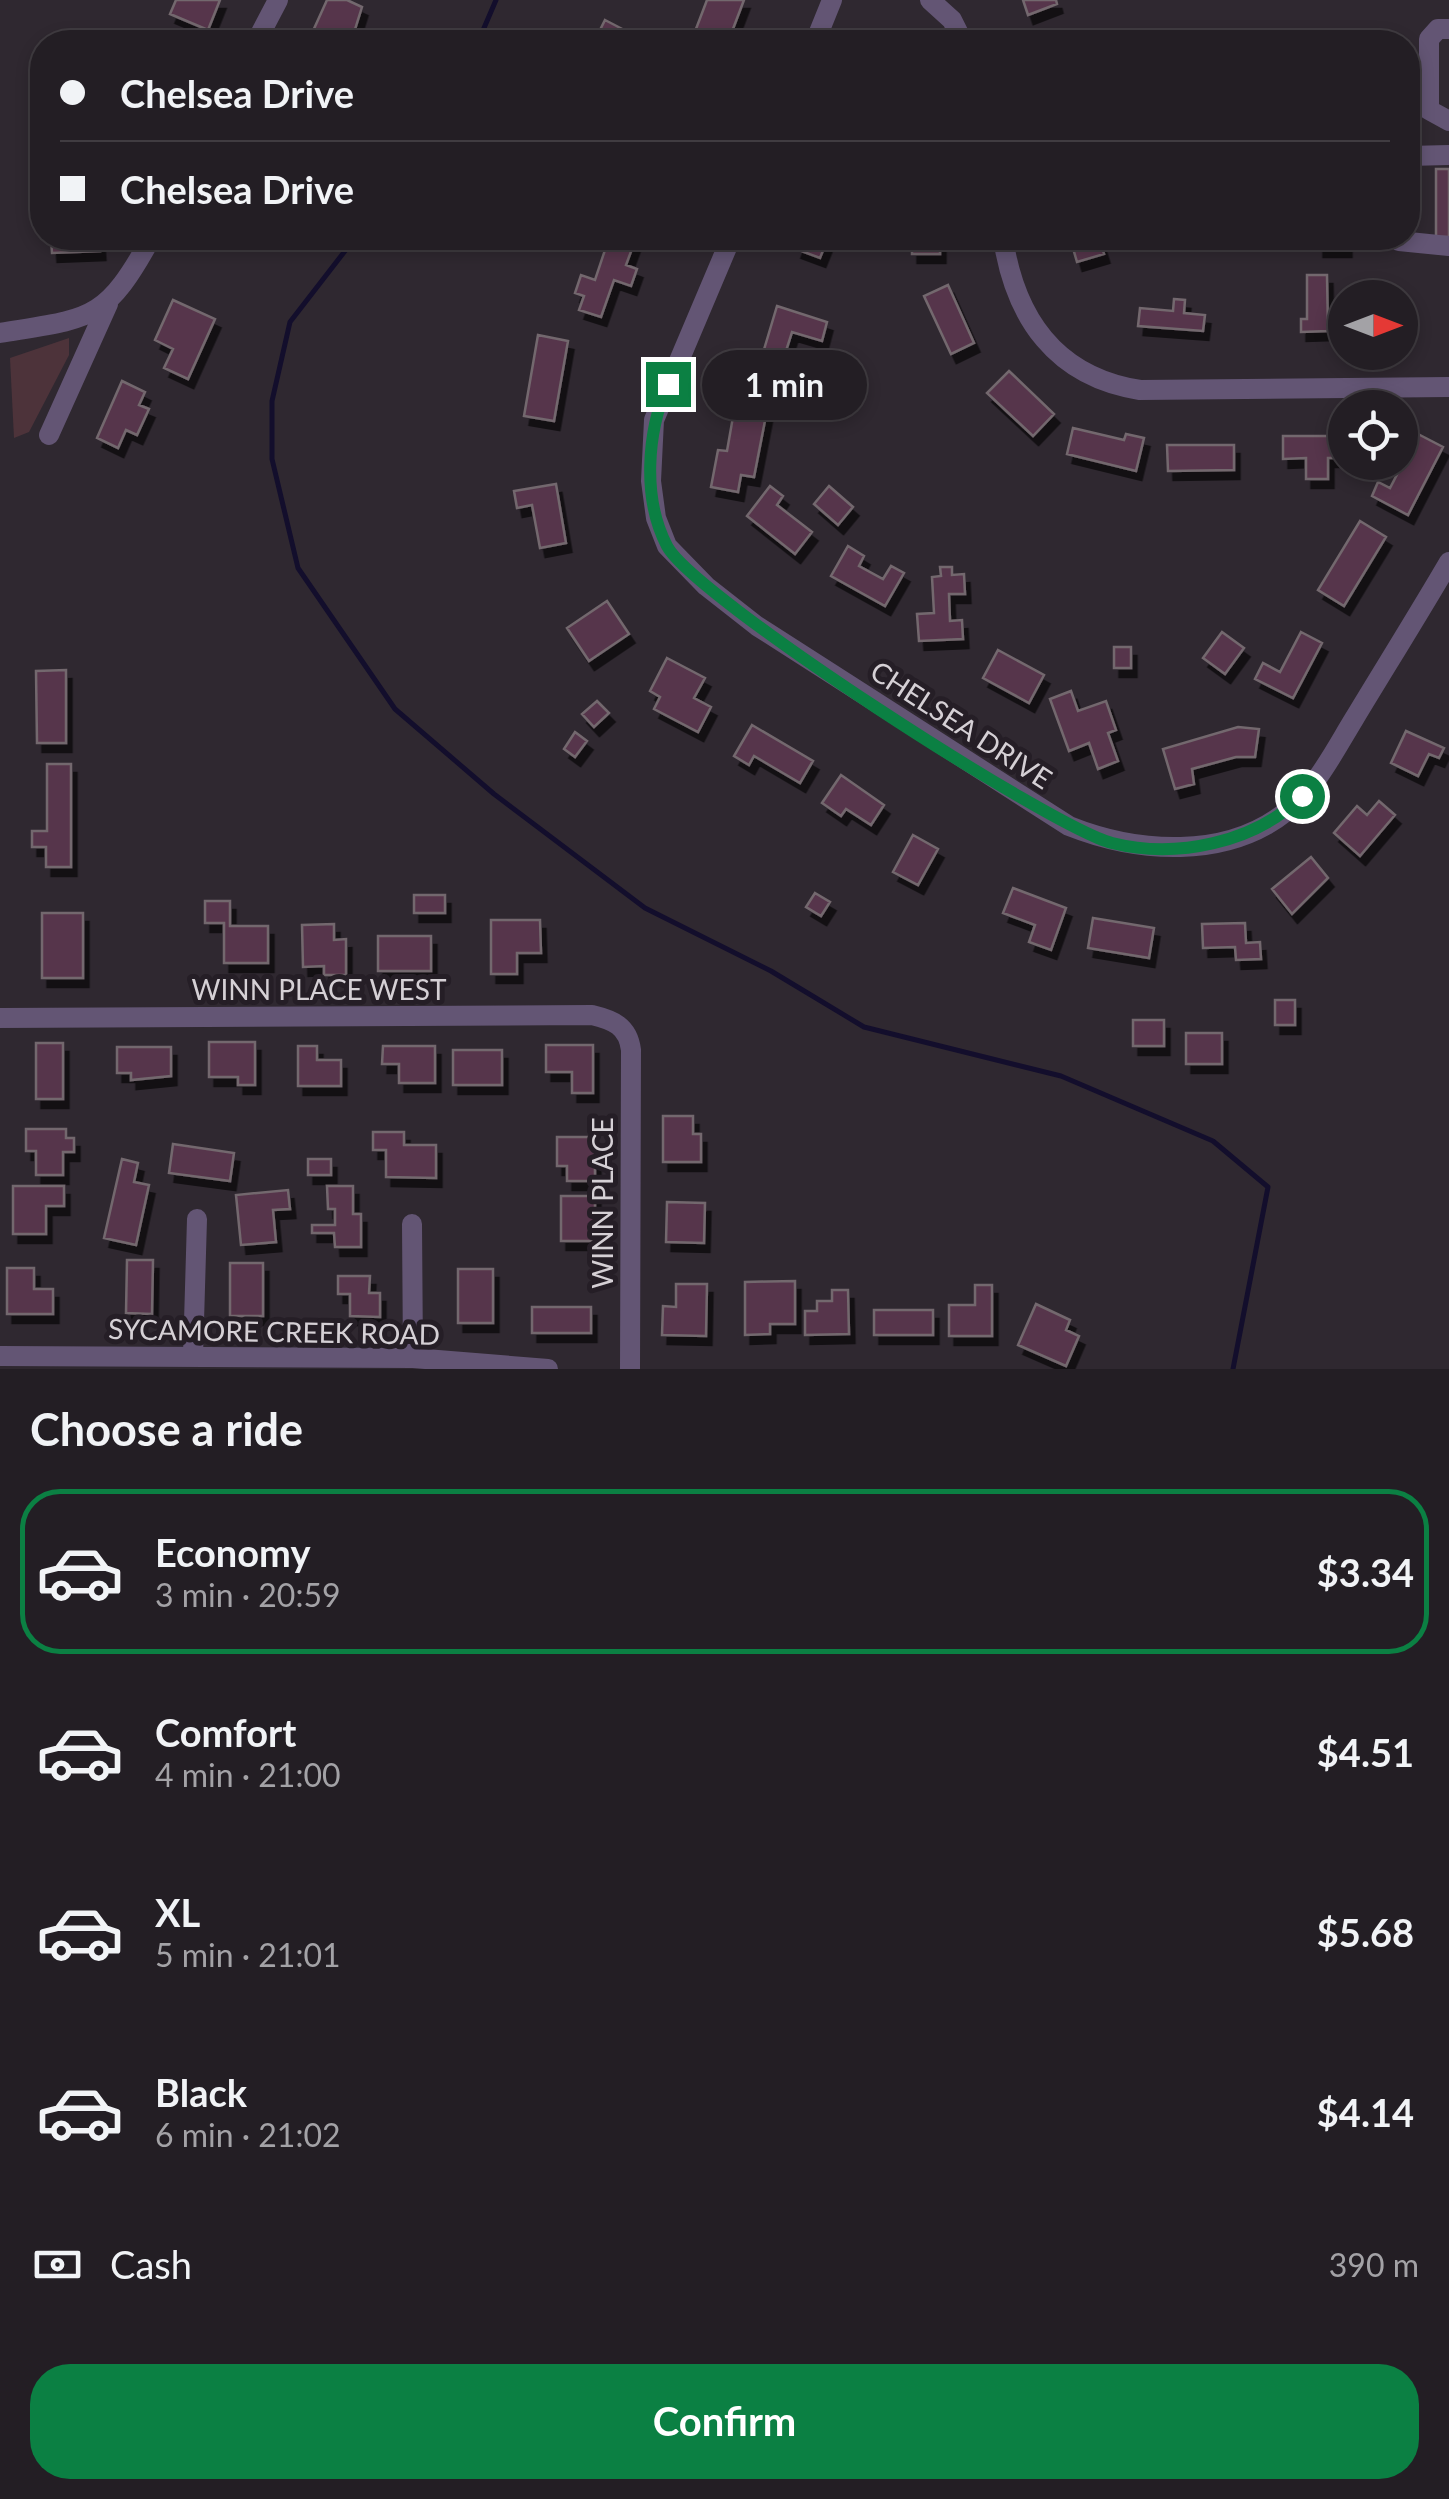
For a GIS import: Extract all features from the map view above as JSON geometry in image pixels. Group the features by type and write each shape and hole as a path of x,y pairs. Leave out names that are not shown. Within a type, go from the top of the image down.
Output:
{"street":[{"path":"262,30 278,0"},
{"path":"820,30 832,0"},
{"path":"930,0 957,30"},
{"path":"1449,29 1438,29 1428,38 1429,110 1449,121"},
{"path":"1420,156 1449,155"},
{"path":"1420,244 1449,246"},
{"path":"49,435 108,304 143,250"},
{"name":"CHELSEA DRIVE","path":"726,250 654,420 651,480 656,518 667,546 706,586 757,626 1069,826 1112,843 1200,845 1265,826 1288,811 1327,762 1449,562"},
{"path":"1006,250 1017,301 1040,336 1062,357 1113,386 1140,390 1449,387"},
{"path":"0,334 69,322 108,304"},
{"name":"WINN PLACE WEST","path":"0,1018 592,1015 618,1024 630,1038"},
{"name":"WINN PLACE","path":"630,1038 630,1369"},
{"path":"193,1356 198,1219"},
{"path":"412,1224 413,1358"},
{"name":"SYCAMORE CREEK ROAD","path":"0,1356 413,1358 548,1369"}],"shaded area":[{"path":"69,338 69,355 29,432 14,438 10,358"}],"building":[{"path":"176,0 220,0 208,30 170,14"},
{"path":"327,0 347,0 362,7 355,30 313,30"},
{"path":"707,0 744,0 733,30 696,30"},
{"path":"1023,0 1056,0 1057,4 1028,15"},
{"path":"605,20 624,30 600,30"},
{"path":"1436,169 1449,169 1449,237 1436,237"},
{"path":"52,250 100,251 52,253"},
{"path":"605,250 632,250 626,265 637,269 631,286 614,280 601,317 579,310 584,296 575,293 581,275 595,280"},
{"path":"799,250 823,250 820,258"},
{"path":"912,250 940,250 940,254 912,254"},
{"path":"1074,250 1103,250 1104,254 1077,262"},
{"path":"1307,275 1327,275 1328,331 1301,332 1301,319 1307,319"},
{"path":"948,285 974,343 951,354 924,296"},
{"path":"1174,299 1185,300 1184,313 1205,315 1203,331 1138,326 1140,308 1173,311"},
{"path":"173,300 215,319 188,379 164,368 173,349 155,340"},
{"path":"777,306 827,322 822,341 792,332 780,370 760,363"},
{"path":"538,335 568,341 554,421 524,416"},
{"path":"1009,371 1054,414 1033,436 987,393"},
{"path":"122,381 145,392 139,405 149,409 137,435 126,430 118,448 97,438"},
{"path":"737,394 769,400 754,477 741,475 738,492 711,487 718,450 727,451"},
{"path":"1073,428 1124,440 1126,434 1144,438 1136,471 1067,454"},
{"path":"1418,434 1443,447 1408,515 1372,496 1378,482 1390,488 1394,480 1418,480"},
{"path":"1283,436 1328,436 1328,479 1306,479 1306,458 1283,459"},
{"path":"1167,445 1234,445 1234,470 1168,471"},
{"path":"556,484 566,543 540,548 532,505 517,508 514,491"},
{"path":"770,486 783,496 777,505 812,532 795,554 747,516"},
{"path":"829,486 853,507 838,525 814,504"},
{"path":"1360,521 1386,537 1344,606 1318,590"},
{"path":"848,546 864,556 859,566 883,579 891,566 904,573 885,606 831,576"},
{"path":"940,567 952,567 952,575 964,574 965,594 949,594 950,621 962,620 963,639 919,641 917,614 934,613 932,577 941,576"},
{"path":"607,601 629,634 589,661 567,628"},
{"path":"1222,632 1244,648 1225,674 1203,658"},
{"path":"1301,632 1322,643 1293,698 1255,679 1263,663 1280,672"},
{"path":"1114,647 1131,647 1131,668 1114,668"},
{"path":"998,650 1044,675 1029,703 983,678"},
{"path":"667,658 705,678 694,698 711,707 698,732 654,709 660,697 650,691"},
{"path":"66,670 66,743 37,743 36,671"},
{"path":"1071,691 1078,711 1106,701 1116,730 1108,733 1118,761 1098,769 1089,743 1069,751 1050,699"},
{"path":"597,701 609,713 594,727 582,714"},
{"path":"752,725 813,761 800,783 754,756 749,765 734,756"},
{"path":"1238,727 1259,729 1255,757 1236,757 1192,769 1194,784 1175,789 1163,749"},
{"path":"1406,731 1444,748 1439,758 1429,754 1418,776 1391,763"},
{"path":"575,732 587,741 575,757 564,749"},
{"path":"47,764 71,764 71,867 46,867 46,847 32,847 32,831 47,831"},
{"path":"841,775 884,805 871,825 846,809 841,816 822,803"},
{"path":"1379,801 1395,815 1360,856 1334,833 1357,806 1367,815"},
{"path":"913,835 938,849 918,885 893,872"},
{"path":"1311,857 1328,878 1292,914 1272,889"},
{"path":"1013,888 1066,908 1051,950 1029,942 1035,925 1003,913"},
{"path":"815,893 830,902 821,916 806,907"},
{"path":"414,895 445,895 445,913 414,913"},
{"path":"205,901 230,901 230,926 268,926 268,963 224,963 224,923 205,923"},
{"path":"42,913 83,913 83,978 42,978"},
{"path":"1093,918 1154,928 1149,958 1088,948"},
{"path":"491,920 540,920 541,953 517,953 517,974 491,974"},
{"path":"1245,923 1246,943 1260,942 1261,959 1236,960 1235,947 1203,948 1202,924"},
{"path":"334,924 334,940 346,939 346,975 324,975 324,966 303,967 302,925"},
{"path":"378,936 431,936 431,971 378,971"},
{"path":"1275,1000 1295,1000 1295,1025 1275,1025"},
{"path":"1133,1020 1164,1020 1164,1046 1133,1046"},
{"path":"1186,1033 1222,1033 1222,1064 1186,1064"},
{"path":"209,1042 255,1042 255,1085 238,1085 238,1077 209,1077"},
{"path":"36,1043 63,1043 63,1099 36,1099"},
{"path":"546,1045 593,1045 593,1093 572,1093 572,1072 546,1072"},
{"path":"298,1046 317,1046 317,1060 341,1060 341,1086 298,1086"},
{"path":"383,1046 435,1046 435,1083 399,1083 399,1064 382,1064"},
{"path":"117,1047 171,1047 171,1076 131,1080 131,1073 117,1073"},
{"path":"453,1050 502,1050 502,1085 453,1085"},
{"path":"663,1116 693,1116 693,1134 701,1134 701,1162 663,1162"},
{"path":"26,1129 66,1129 66,1138 74,1138 74,1152 63,1152 63,1175 36,1175 36,1151 26,1151"},
{"path":"373,1132 404,1132 404,1145 436,1145 436,1178 386,1177 386,1150 373,1150"},
{"path":"557,1137 595,1137 595,1181 567,1181 567,1166 557,1166"},
{"path":"173,1144 234,1153 230,1181 169,1173"},
{"path":"122,1159 138,1163 134,1182 149,1185 136,1245 104,1238"},
{"path":"308,1159 331,1159 331,1175 308,1175"},
{"path":"13,1186 64,1186 64,1206 46,1206 46,1234 13,1234"},
{"path":"327,1186 353,1186 353,1214 361,1214 361,1247 335,1247 334,1233 312,1233 312,1225 335,1225 335,1209 328,1209"},
{"path":"288,1190 290,1209 273,1210 276,1242 241,1245 236,1195"},
{"path":"561,1196 595,1196 595,1241 561,1241"},
{"path":"667,1202 705,1203 704,1243 666,1242"},
{"path":"127,1260 153,1260 152,1314 126,1313"},
{"path":"230,1263 263,1263 263,1316 230,1316"},
{"path":"7,1268 34,1268 34,1289 53,1289 53,1314 7,1314"},
{"path":"458,1269 493,1269 493,1323 458,1323"},
{"path":"338,1276 370,1276 369,1293 380,1293 380,1317 350,1316 350,1294 338,1294"},
{"path":"795,1281 795,1324 770,1324 770,1334 745,1335 745,1282"},
{"path":"676,1284 707,1284 706,1336 662,1335 663,1306 676,1307"},
{"path":"975,1285 992,1285 992,1336 949,1336 949,1305 975,1305"},
{"path":"832,1290 848,1290 849,1334 805,1335 805,1311 817,1311 817,1301 832,1301"},
{"path":"1036,1304 1070,1320 1066,1330 1079,1336 1066,1366 1018,1345"},
{"path":"532,1307 591,1307 591,1333 532,1333"},
{"path":"874,1310 933,1310 933,1335 874,1335"}],"waterway":[{"path":"483,30 496,0"},
{"path":"346,250 290,322 272,401 272,459 298,568 395,709 494,794 645,908 771,971 864,1027 1061,1076 1213,1141 1268,1187 1233,1369"}],"route":[{"path":"668,384 654,420 651,480 656,518 674,556 757,626 986,776 1069,826 1112,843 1156,847 1225,840 1265,826 1302,796"}]}
